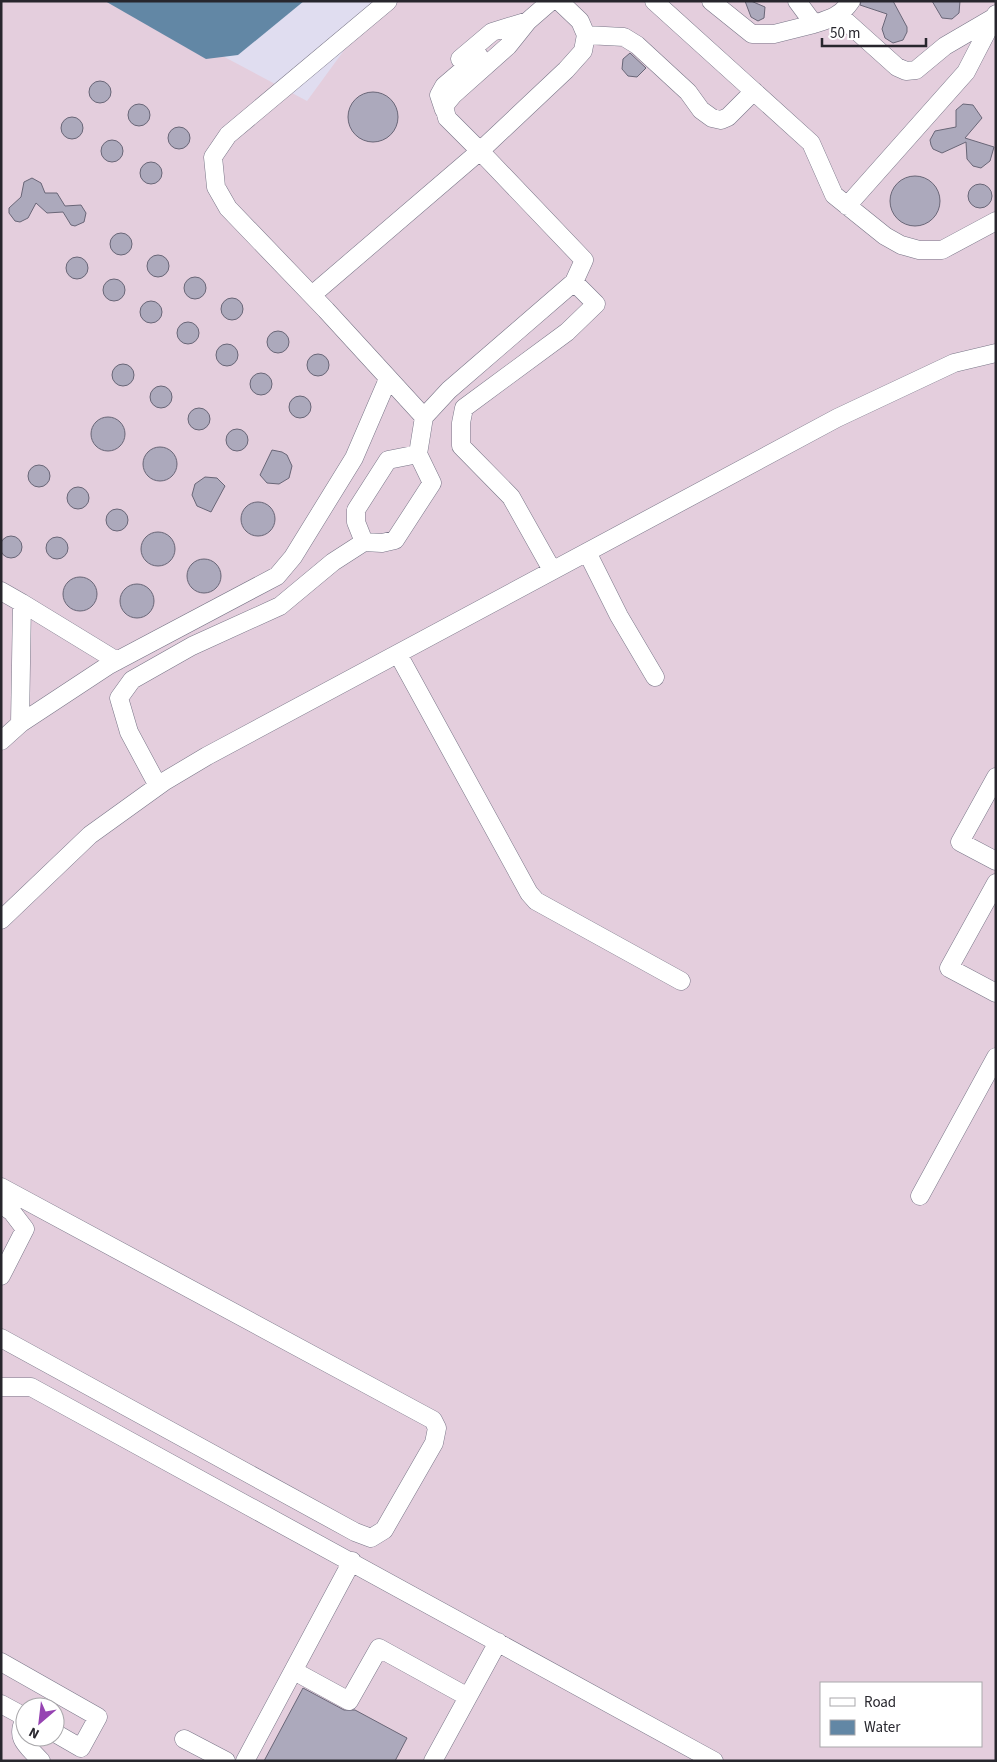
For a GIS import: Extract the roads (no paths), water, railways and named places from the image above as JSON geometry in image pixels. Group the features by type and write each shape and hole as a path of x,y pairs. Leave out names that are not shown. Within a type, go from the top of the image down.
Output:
{"street":[{"path":"388,1 228,135 213,157 216,188 228,208 312,295 424,417"},
{"path":"158,786 129,732 119,698 132,680 192,646 280,606 334,562 364,542 382,543 395,540 432,483 418,454 424,417 449,390 574,282 584,260 451,122 439,95 444,86 500,38 528,21 551,1"},
{"path":"312,295 480,151 566,70 583,51 586,35 580,21 559,1"},
{"path":"654,1 811,143 834,196 885,236 901,245 926,251 942,250 996,221"},
{"path":"711,1 752,34 774,34 814,24 839,15 851,1"},
{"path":"797,1 814,24"},
{"path":"839,15 897,67 906,71 916,70 945,46 995,15"},
{"path":"847,206 966,72 995,15"},
{"path":"451,122 444,106 453,95 508,46 528,21"},
{"path":"586,35 624,37 637,45 688,92 702,110 712,118 721,120 728,118 754,91"},
{"path":"552,570 511,497 461,446 461,423 464,408 567,332 596,304 574,282"},
{"path":"1,920 90,835 158,786 207,756 837,418 954,363 996,353"},
{"path":"1,741 20,724 117,661 277,576 294,557 354,458 388,379"},
{"path":"364,542 356,522 356,510 388,460 418,454"},
{"path":"587,552 618,616 654,677"},
{"path":"1,591 117,661"},
{"path":"20,724 22,604"},
{"path":"398,654 458,767 529,893 536,901 681,981"},
{"path":"996,778 960,842 996,861"},
{"path":"996,883 949,968 996,993"},
{"path":"920,1196 996,1056"},
{"path":"1,1187 432,1420 437,1428 434,1443 384,1530 371,1538 355,1532 1,1338"},
{"path":"1,1204 12,1212 25,1229 1,1276"},
{"path":"1,1387 31,1387 352,1561 714,1761"},
{"path":"245,1761 352,1561"},
{"path":"433,1761 498,1642"},
{"path":"294,1671 349,1701 378,1648 468,1696"},
{"path":"1,1662 97,1714 98,1719 77,1754 65,1743"},
{"path":"1,1704 15,1712"},
{"path":"184,1739 226,1761"},
{"path":"29,1747 41,1761"}],"water":[{"path":"105,1 304,1 238,55 206,59"}]}
